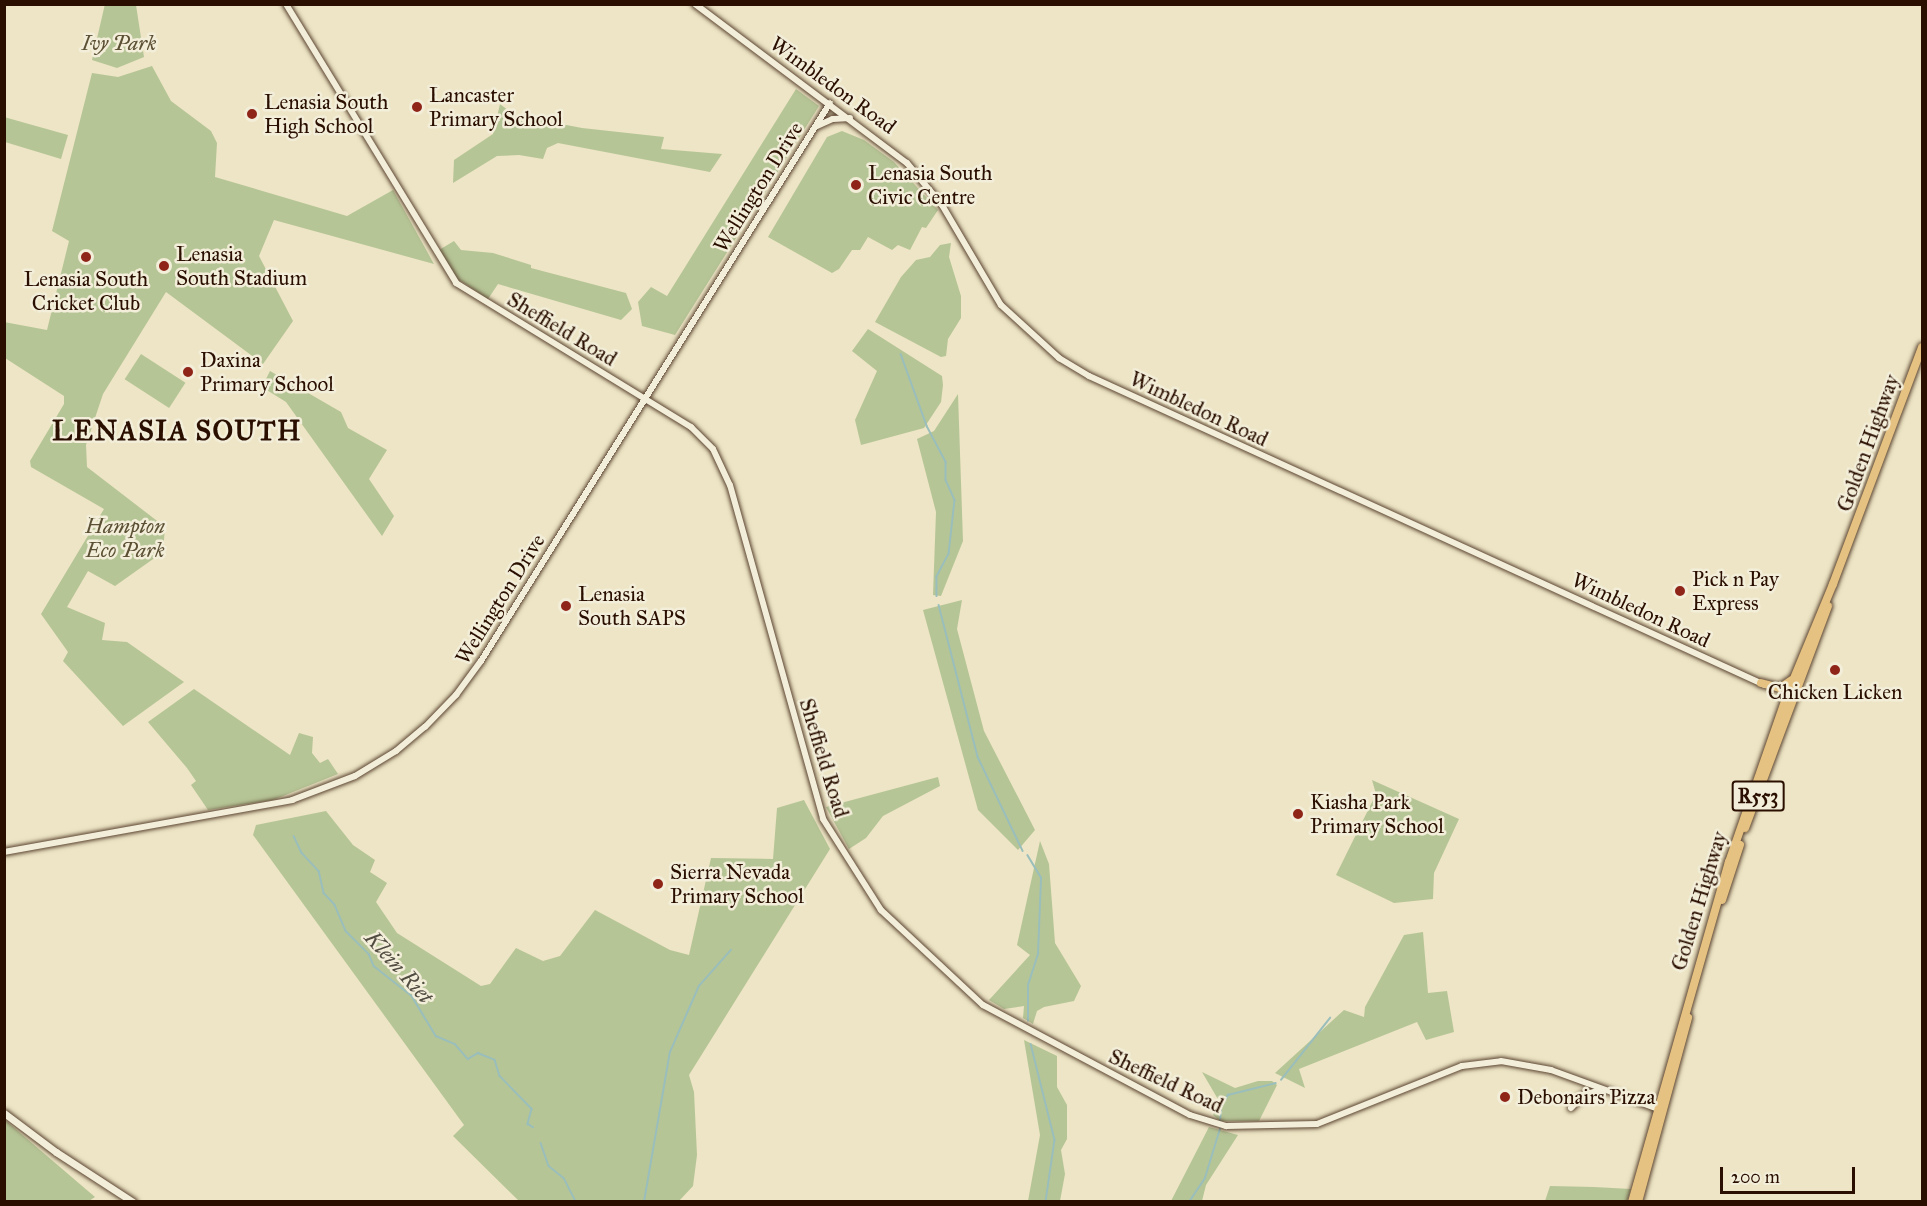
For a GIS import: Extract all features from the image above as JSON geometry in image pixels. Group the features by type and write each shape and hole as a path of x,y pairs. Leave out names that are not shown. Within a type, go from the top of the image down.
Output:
{"main road":[{"name":"Golden Highway","path":"1632,1202 1726,872 1923,347"},
{"name":"Golden Highway","path":"1791,696 1795,675 1833,584"},
{"path":"1761,683 1780,688 1795,675"},
{"name":"Golden Highway","path":"1638,1202 1660,1109"},
{"path":"4,1113 56,1152 133,1202"}],"street":[{"name":"Sheffield Road","path":"286,4 456,283 696,430 720,458 817,803 831,834 881,910 992,1011 1190,1115 1226,1126 1317,1124 1436,1076 1481,1062 1529,1064 1660,1109"},
{"name":"Wimbledon Road","path":"695,4 895,152 926,183 1001,305 1059,358 1099,381 1791,696"},
{"name":"Wellington Drive","path":"4,852 280,803 331,787 396,751 434,718 471,676 830,104"},
{"path":"815,128 833,119 850,118"},
{"path":"1571,1108 1587,1093 1605,1090"}],"green space":[{"name":"Ivy Park","path":"105,4 136,5 144,57 117,68 92,60"},
{"name":"Hampton Eco Park","path":"152,66 171,101 211,131 217,143 215,177 347,216 393,190 434,264 274,220 259,256 293,321 263,364 166,292 103,394 86,445 87,467 165,527 163,552 115,586 88,571 67,607 105,623 102,640 127,642 184,682 123,726 63,661 68,652 41,614 104,509 31,467 30,461 64,404 64,396 5,358 4,322 47,330 69,241 52,231 92,73 118,77"},
{"path":"796,89 819,106 675,335 642,326 638,302 651,287 667,296"},
{"path":"500,104 514,115 582,128 664,137 661,149 722,154 710,172 558,143 547,148 543,159 519,155 497,156 453,183 454,160 493,134"},
{"path":"4,117 68,135 61,159 5,142"},
{"path":"842,131 864,140 894,162 938,210 926,228 922,227 910,250 898,245 892,250 868,237 860,250 852,250 839,269 832,273 768,237 827,137"},
{"path":"454,241 461,250 493,253 531,265 531,268 626,293 632,309 621,320 498,284 488,299 458,279 449,268 439,250"},
{"path":"951,243 949,257 961,296 961,318 948,339 946,356 941,357 875,322 901,277 916,260 930,257 940,245"},
{"path":"868,329 942,376 943,385 941,402 924,428 861,445 855,420 877,371 852,351"},
{"path":"141,354 185,383 169,408 125,379"},
{"path":"270,371 341,412 348,428 387,450 369,479 394,516 382,536 286,402 262,387"},
{"path":"958,394 963,541 941,596 933,595 936,512 917,439 934,431"},
{"path":"962,600 957,629 984,731 1035,830 1018,850 978,810 923,610"},
{"path":"194,689 290,755 299,733 313,737 312,753 320,763 328,759 338,774 273,800 208,810 191,785 196,781 148,722"},
{"path":"938,777 940,786 883,816 866,838 849,849 826,807"},
{"path":"1372,780 1459,819 1434,873 1433,899 1394,903 1336,875 1376,794"},
{"path":"804,800 830,849 689,1075 694,1092 697,1155 693,1186 679,1201 519,1201 453,1136 464,1125 253,835 256,825 326,811 353,845 375,860 370,872 387,883 376,902 397,933 481,986 490,984 516,948 543,961 560,956 595,910 670,950 689,955 711,858 773,859 777,808"},
{"path":"1040,841 1049,864 1055,943 1081,986 1074,1001 1044,1007 1037,1011 1033,1024 1023,1018 1024,1006 1004,1009 989,1000 1030,955 1017,945"},
{"path":"1423,932 1428,993 1447,991 1454,1032 1426,1040 1417,1022 1299,1069 1305,1088 1275,1073 1344,1010 1364,1017 1365,1007 1404,935"},
{"path":"1024,1040 1057,1056 1057,1087 1067,1105 1067,1139 1061,1150 1065,1174 1060,1201 1028,1201 1040,1135"},
{"path":"1202,1072 1235,1088 1258,1081 1272,1081 1277,1085 1259,1121 1220,1121 1213,1115 1219,1101"},
{"path":"4,1120 95,1197 89,1201 5,1201"},
{"path":"1209,1127 1238,1135 1206,1185 1202,1201 1171,1201"},
{"path":"1550,1186 1631,1189 1627,1201 1545,1201"}],"waterway":[{"path":"901,354 927,426 946,462 946,480 955,500 949,554 937,577 937,596"},
{"path":"939,605 978,757 1023,851"},
{"name":"Klein Riet","path":"294,836 302,853 319,871 324,893 335,905 346,931 369,954 374,966 412,996 436,1036 455,1044 468,1059 478,1053 495,1060 500,1076 532,1109 528,1124 533,1127"},
{"path":"1028,856 1041,878 1038,954 1028,985 1028,1021"},
{"path":"644,1202 670,1052 699,986 731,950"},
{"path":"1281,1080 1330,1018"},
{"path":"1031,1044 1055,1140 1046,1202"},
{"path":"1220,1121 1221,1107 1228,1095 1276,1083"},
{"path":"1189,1202 1205,1178 1220,1129"},
{"name":"Klein Riet","path":"541,1143 549,1166 564,1178 576,1202"}],"place":[{"name":"Lancaster Primary School","path":"417,107"},
{"name":"Lenasia South High School","path":"252,114"},
{"name":"Lenasia South Civic Centre","path":"856,185"},
{"name":"Lenasia South Cricket Club","path":"86,257"},
{"name":"Lenasia South Stadium","path":"164,266"},
{"name":"Daxina Primary School","path":"188,372"},
{"name":"Pick n Pay Express","path":"1680,591"},
{"name":"Lenasia South SAPS","path":"566,606"},
{"name":"Chicken Licken","path":"1835,670"},
{"name":"Kiasha Park Primary School","path":"1298,814"},
{"name":"Sierra Nevada Primary School","path":"658,884"},
{"name":"Debonairs Pizza","path":"1505,1097"}],"district":[{"name":"LENASIA SOUTH","path":"177,431"}]}
